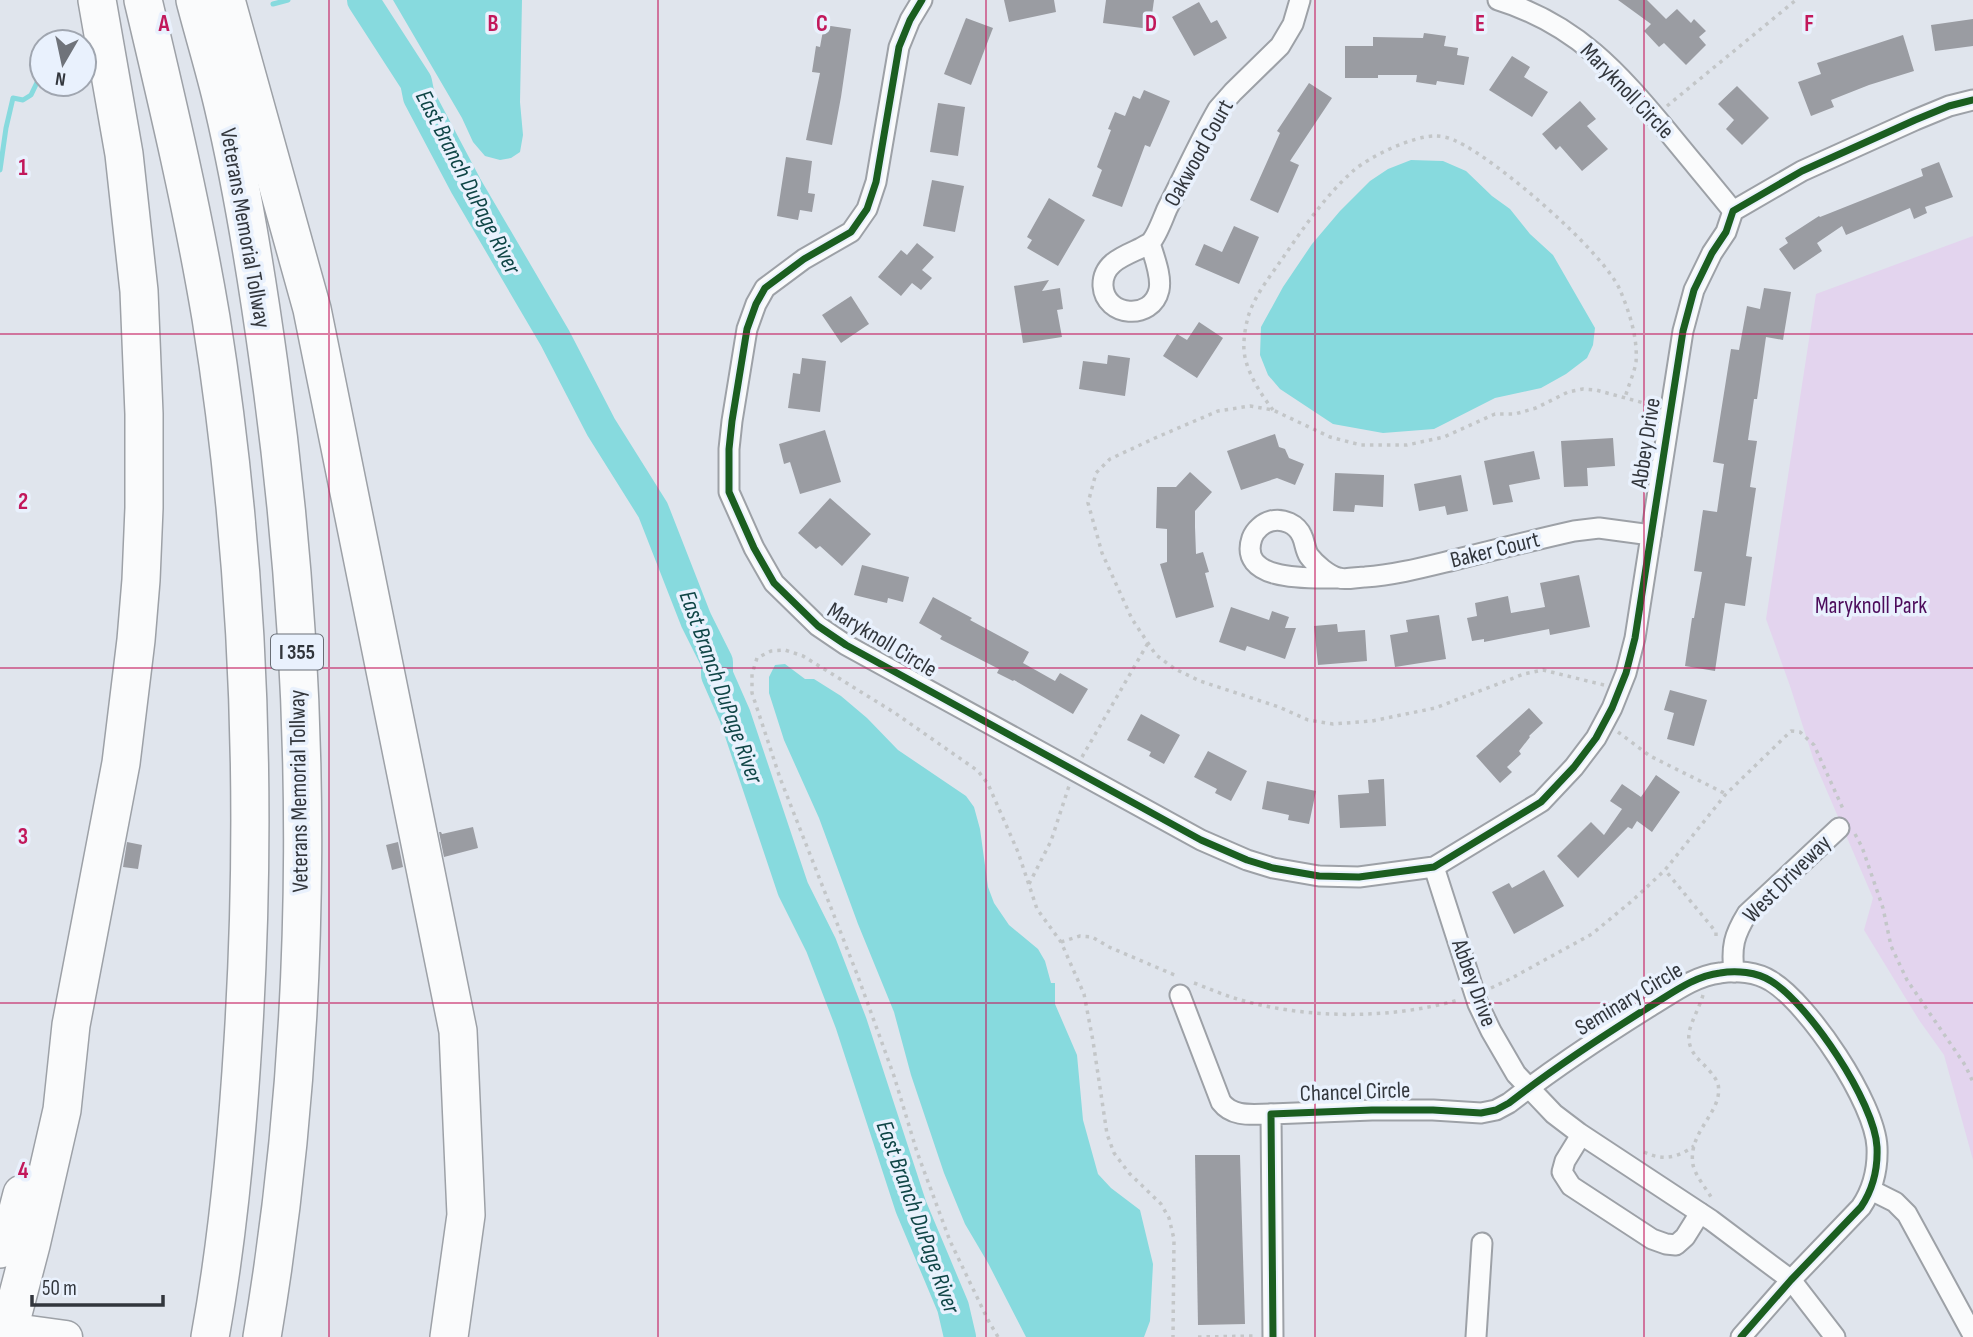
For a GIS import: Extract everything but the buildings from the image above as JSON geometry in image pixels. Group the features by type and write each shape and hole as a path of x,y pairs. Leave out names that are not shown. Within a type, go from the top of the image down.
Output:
{"highway":[{"path":"6,1331 31,1245 62,1110 71,1025 121,763 136,640 144,508 144,414 139,291 124,154 96,0"},
{"name":"I 355","path":"143,0 194,223 211,317 225,413 243,605 251,813 248,963 233,1169 213,1321"},
{"name":"Veterans Memorial Tollway","path":"195,0 223,105 246,216 285,491 294,603 304,815 299,968 293,1087 264,1324"},
{"path":"226,0 312,309 458,1031 466,1214 449,1337"},
{"path":"0,1249 16,1217 46,1104 71,1025"},
{"path":"456,1293 466,1337"}],"main road":[{"path":"6,1331 66,1337"}],"street":[{"name":"Maryknoll Circle","path":"922,0 899,47 876,183 867,209 851,232 804,259 765,288 747,329 732,421 729,492 754,548 774,583 800,611 846,645 1233,855 1273,868 1319,876 1359,877 1434,867"},
{"name":"Oakwood Court","path":"1150,243 1218,109 1280,46 1293,24 1300,0"},
{"name":"Maryknoll Circle","path":"1498,0 1548,20 1577,38 1610,66 1733,211"},
{"path":"1733,211 1815,165 1949,106 1973,100"},
{"name":"Abbey Drive","path":"1733,211 1726,232 1702,272 1689,306 1635,638 1620,688 1605,722 1574,768 1541,802 1434,867 1475,994 1491,1031 1516,1074 1554,1114 1581,1135 1700,1213 1790,1280 1835,1337"},
{"name":"Baker Court","path":"1338,578 1382,576 1574,531 1599,528 1651,535"},
{"name":"West Driveway","path":"1734,972 1732,952 1737,929 1747,914 1847,827"},
{"name":"Seminary Circle","path":"1529,1088 1593,1042 1686,985 1709,975 1734,972 1770,980 1794,999 1852,1078 1877,1144 1875,1177 1861,1207 1790,1280"},
{"path":"1184,985 1225,1108 1237,1114 1271,1114"},
{"name":"Chancel Circle","path":"1273,1336 1271,1114 1384,1110 1481,1113 1496,1110 1529,1088"},
{"path":"1581,1135 1565,1161 1562,1172 1571,1186 1651,1239 1676,1245 1685,1237 1700,1213"},
{"path":"1871,1190 1895,1202 1907,1214 1973,1335"},
{"path":"1476,1337 1482,1243"},
{"path":"1741,1337 1790,1280"}],"path":[{"path":"1655,116 1796,0"},
{"path":"1273,410 1251,376 1243,346 1248,317 1258,294 1324,200 1354,170 1371,158 1401,145 1434,136 1454,139 1482,156 1541,203 1593,252 1619,287 1634,333 1636,362 1625,398"},
{"path":"1620,688 1543,670 1524,674 1435,708 1372,721 1334,724 1308,720 1279,707 1200,681 1175,669 1156,655 1132,619 1102,553 1088,503 1096,473 1110,459 1218,411 1250,406 1273,410 1330,437 1361,445 1407,445 1444,437 1495,414 1515,414 1536,408 1568,392 1583,389 1671,410"},
{"path":"998,1337 950,1241 857,974 780,778 752,692 751,674 757,658 771,651 785,650 803,656 895,713 978,771 988,784 1018,852 1037,909 1061,942 1084,994 1107,1134 1114,1153 1129,1173 1161,1204 1169,1218 1174,1239 1173,1337"},
{"path":"1605,722 1650,756 1726,794"},
{"path":"1061,942 1080,936 1091,937 1184,985 1272,1007 1321,1013 1396,1012 1455,1001 1510,979 1592,934 1665,870 1726,794 1791,731 1801,732 1814,745 1847,827 1862,847 1883,908 1891,946 1907,980 1958,1054 1973,1082"},
{"path":"1665,870 1716,932 1709,975 1702,1001 1691,1023 1689,1036 1692,1053 1712,1072 1718,1085 1716,1102 1693,1146 1693,1165 1702,1185 1712,1197 1700,1213"},
{"path":"1635,1148 1652,1156 1667,1158 1681,1155 1693,1146"},
{"path":"1198,1337 1273,1336"}],"green space":[{"name":"Maryknoll Park","path":"1973,236 1973,1160 1944,1055 1919,1020 1864,930 1873,898 1814,761 1766,619 1816,294"}],"water":[{"path":"393,0 522,0 520,102 523,135 520,152 511,158 500,160 485,156 473,142 462,118"},
{"path":"1411,160 1443,161 1466,171 1510,209 1530,234 1553,255 1595,328 1593,345 1587,358 1541,388 1495,398 1434,429 1383,433 1333,424 1280,389 1268,375 1260,355 1261,327 1283,287 1312,244 1340,211 1370,181 1388,169"},
{"path":"785,664 805,679 814,679 841,696 898,750 966,796 974,807 980,829 988,887 994,903 1009,925 1038,949 1045,961 1051,983 1055,983 1055,1004 1077,1055 1083,1120 1098,1174 1111,1188 1140,1210 1153,1264 1150,1321 1144,1337 1026,1337 965,1224 944,1173 911,1075 894,1012 819,818 784,740 769,693 769,677 775,665"}],"waterway":[{"path":"273,4 288,0"},
{"name":"East Branch DuPage River","path":"363,0 416,82 419,97 466,186 555,338 601,427 653,510 696,620 717,662 717,675 735,716 793,889 821,945 851,1023 911,1207 953,1307 960,1337"},
{"path":"0,170 13,98 23,100 28,97"}],"cycle path":[{"path":"922,0 899,47 876,182 867,209 851,232 804,259 765,288 747,329 732,421 729,492 754,548 774,583 818,626 846,645 1201,840 1273,868 1319,876 1359,877 1434,867 1541,802 1574,767 1596,738 1626,673 1635,638 1683,331 1694,290 1712,253 1726,232 1733,211 1802,171 1915,120 1949,106 1973,100"},
{"path":"1273,1337 1271,1114 1372,1110 1481,1113 1496,1110 1595,1041 1674,991 1710,975 1733,972 1753,974 1771,981 1803,1010 1838,1056 1853,1081 1865,1106 1877,1147 1874,1179 1861,1207 1741,1337"}]}
